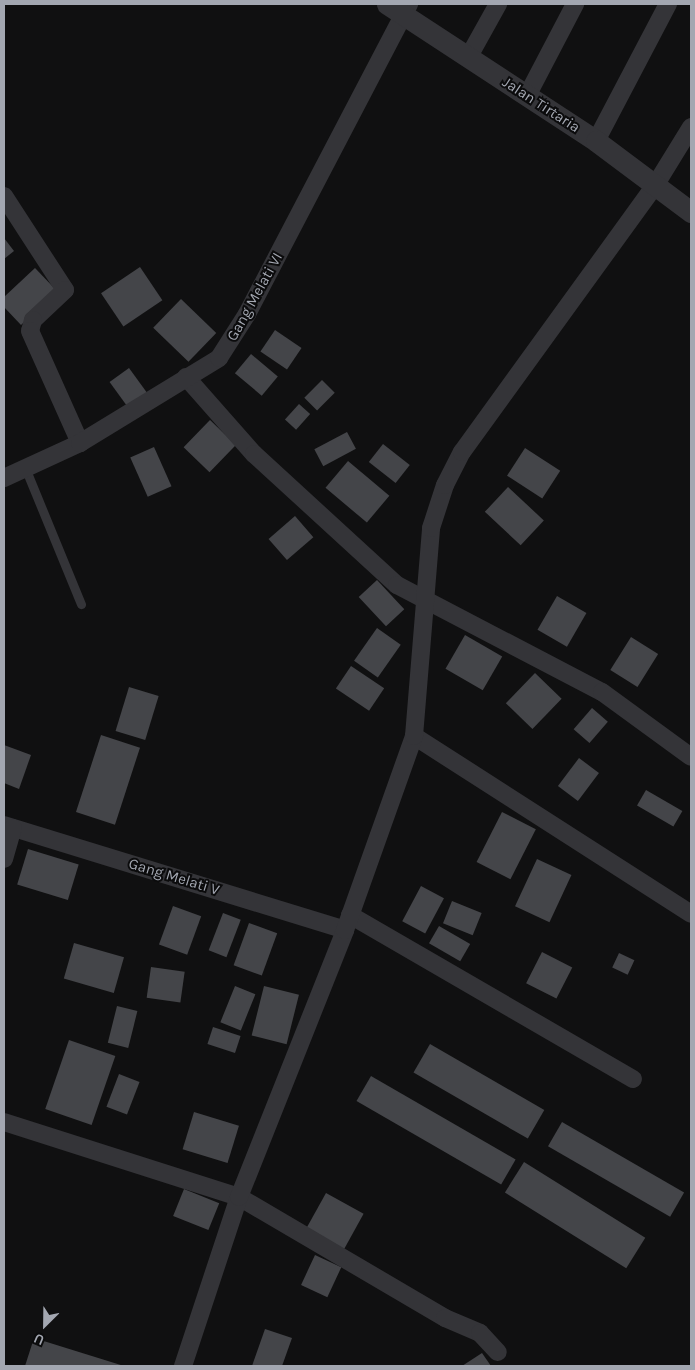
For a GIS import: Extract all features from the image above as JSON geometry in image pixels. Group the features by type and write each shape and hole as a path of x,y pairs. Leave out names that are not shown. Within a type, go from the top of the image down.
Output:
{"street":[{"path":"468,58 498,4"},
{"path":"527,96 574,4"},
{"path":"596,141 668,4"},
{"name":"Jalan Tirtaria","path":"399,8 468,58 596,141 691,212"},
{"name":"Gang Melati VI","path":"4,478 26,470 80,444 219,358 233,340 399,8"},
{"path":"183,1366 239,1197 347,922 414,736 423,598 431,528 446,485 462,452 656,184 691,127"},
{"path":"4,196 65,290 33,320 30,331 80,444"},
{"path":"186,377 254,454 330,527 396,585 602,692 691,757"},
{"path":"414,736 691,914"},
{"path":"4,859 8,826"},
{"name":"Gang Melati V","path":"8,826 347,922 632,1079"},
{"path":"4,1122 239,1197 445,1318 480,1333 498,1352"}],"lane":[{"path":"26,470 81,604"}],"building":[{"path":"4,238 14,251 4,259"},
{"path":"140,267 162,300 123,326 101,293"},
{"path":"35,268 57,291 21,325 4,307 4,297"},
{"path":"181,299 216,333 188,362 153,328"},
{"path":"275,330 302,348 287,369 260,352"},
{"path":"251,354 278,376 262,396 235,373"},
{"path":"129,368 149,396 130,410 110,382"},
{"path":"322,380 335,393 317,410 304,398"},
{"path":"299,404 310,414 296,430 285,420"},
{"path":"210,420 236,445 209,472 184,447"},
{"path":"347,432 356,449 323,466 314,449"},
{"path":"383,444 410,465 396,483 369,462"},
{"path":"154,447 171,486 148,497 130,458"},
{"path":"525,448 560,471 542,499 507,476"},
{"path":"348,461 389,496 367,523 326,488"},
{"path":"508,487 544,520 521,545 485,512"},
{"path":"295,516 313,537 287,560 269,539"},
{"path":"377,580 404,609 386,626 359,597"},
{"path":"557,596 586,613 567,647 538,630"},
{"path":"377,628 401,645 378,677 354,661"},
{"path":"465,635 502,656 483,690 446,669"},
{"path":"631,637 658,654 637,687 610,670"},
{"path":"351,666 384,688 369,711 336,688"},
{"path":"535,673 562,699 532,729 506,703"},
{"path":"129,687 159,696 145,740 116,731"},
{"path":"592,708 608,722 589,743 574,729"},
{"path":"101,735 140,748 115,825 76,812"},
{"path":"4,745 31,755 19,789 4,783"},
{"path":"579,758 599,773 578,801 558,786"},
{"path":"646,790 682,811 673,827 637,806"},
{"path":"502,812 536,829 510,879 477,862"},
{"path":"28,849 79,864 68,900 17,884"},
{"path":"537,859 571,875 549,922 515,906"},
{"path":"421,886 444,898 425,934 402,921"},
{"path":"452,901 482,913 473,935 443,923"},
{"path":"173,906 201,916 187,955 159,945"},
{"path":"223,913 241,920 226,957 209,950"},
{"path":"249,923 277,933 262,976 234,965"},
{"path":"439,926 470,944 460,961 429,943"},
{"path":"74,943 124,957 114,993 64,979"},
{"path":"542,952 572,967 556,999 526,983"},
{"path":"619,953 634,960 628,975 612,968"},
{"path":"151,967 185,972 180,1002 147,998"},
{"path":"235,986 255,994 241,1030 220,1022"},
{"path":"264,986 299,995 287,1044 252,1035"},
{"path":"117,1006 137,1011 128,1048 108,1043"},
{"path":"213,1027 241,1036 235,1053 207,1044"},
{"path":"69,1040 115,1056 92,1125 45,1109"},
{"path":"430,1044 544,1110 528,1139 414,1073"},
{"path":"119,1074 140,1082 127,1115 106,1107"},
{"path":"371,1076 516,1160 501,1185 356,1101"},
{"path":"194,1112 239,1126 228,1163 183,1149"},
{"path":"562,1122 684,1192 670,1217 548,1146"},
{"path":"524,1162 645,1238 626,1268 505,1193"},
{"path":"184,1189 219,1203 208,1230 173,1216"},
{"path":"326,1193 364,1214 343,1251 305,1231"},
{"path":"315,1255 341,1267 327,1297 301,1285"},
{"path":"265,1329 292,1338 282,1366 252,1366"},
{"path":"34,1338 124,1366 25,1366"},
{"path":"482,1353 491,1366 462,1366"}]}
